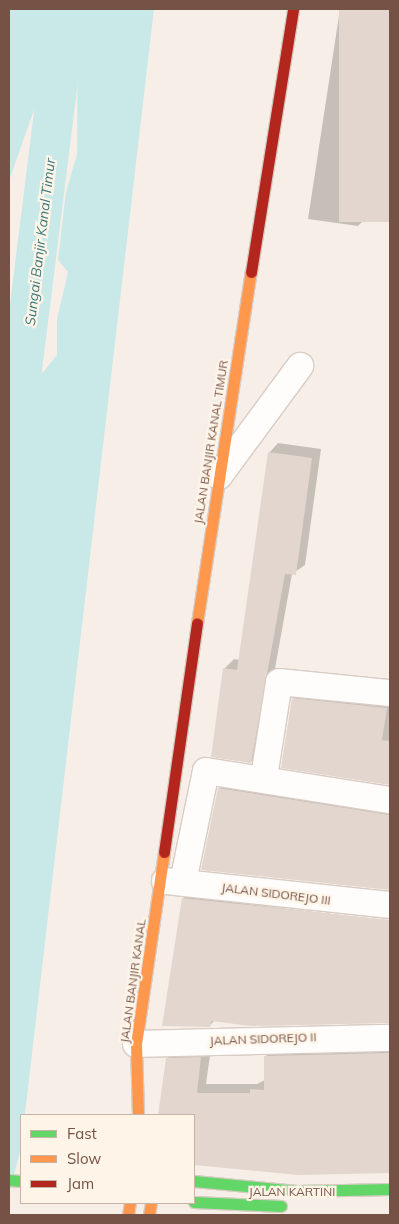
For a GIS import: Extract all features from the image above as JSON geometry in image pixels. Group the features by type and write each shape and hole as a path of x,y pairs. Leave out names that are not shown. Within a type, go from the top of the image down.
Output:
{"street":[{"name":"JALAN BANJIR KANAL TIMUR","path":"172,882 219,476 293,9"},
{"path":"219,476 300,366"},
{"path":"264,777 279,682 390,692"},
{"path":"172,882 203,776 212,769 390,800"},
{"name":"JALAN SIDOREJO III","path":"172,882 390,905"},
{"name":"JALAN BANJIR KANAL","path":"138,1114 136,1044 172,882"},
{"name":"JALAN SIDOREJO II","path":"136,1044 390,1038"},
{"path":"195,1181 297,1191 390,1189"},
{"name":"JALAN KARTINI","path":"195,1202 295,1206"}],"water":[{"path":"9,9 69,9 58,64 34,110 9,181"},
{"path":"78,9 154,9 25,1114 20,1114 20,1152 9,1194 9,414 57,355 57,319 68,272 58,260 66,192 77,154"}],"building":[{"path":"339,9 390,9 390,222 339,222"},
{"path":"268,452 312,458 296,575 285,574 251,763 211,757 223,668 237,670"},
{"path":"292,698 387,708 382,740 390,741 390,785 281,768"},
{"path":"218,788 390,815 390,890 201,870"},
{"path":"182,898 390,920 390,1023 251,1026 211,1021 210,1027 162,1026"},
{"path":"390,1053 390,1173 298,1175 195,1165 195,1114 158,1114 166,1058 201,1057 197,1093 250,1093 250,1089 264,1090 264,1056"}],"waterway":[{"name":"Sungai Banjir Kanal Timur","path":"9,474 67,9"}],"traffic: fast":[{"path":"9,1180 20,1181"},
{"path":"195,1181 297,1191 390,1189"},
{"path":"195,1202 281,1206"}],"traffic: slow":[{"path":"197,623 251,272"},
{"path":"138,1114 136,1044 164,852"},
{"path":"128,1215 130,1204"},
{"path":"149,1215 151,1204"}],"traffic: jam":[{"path":"251,272 293,9"},
{"path":"164,852 197,623"}]}
